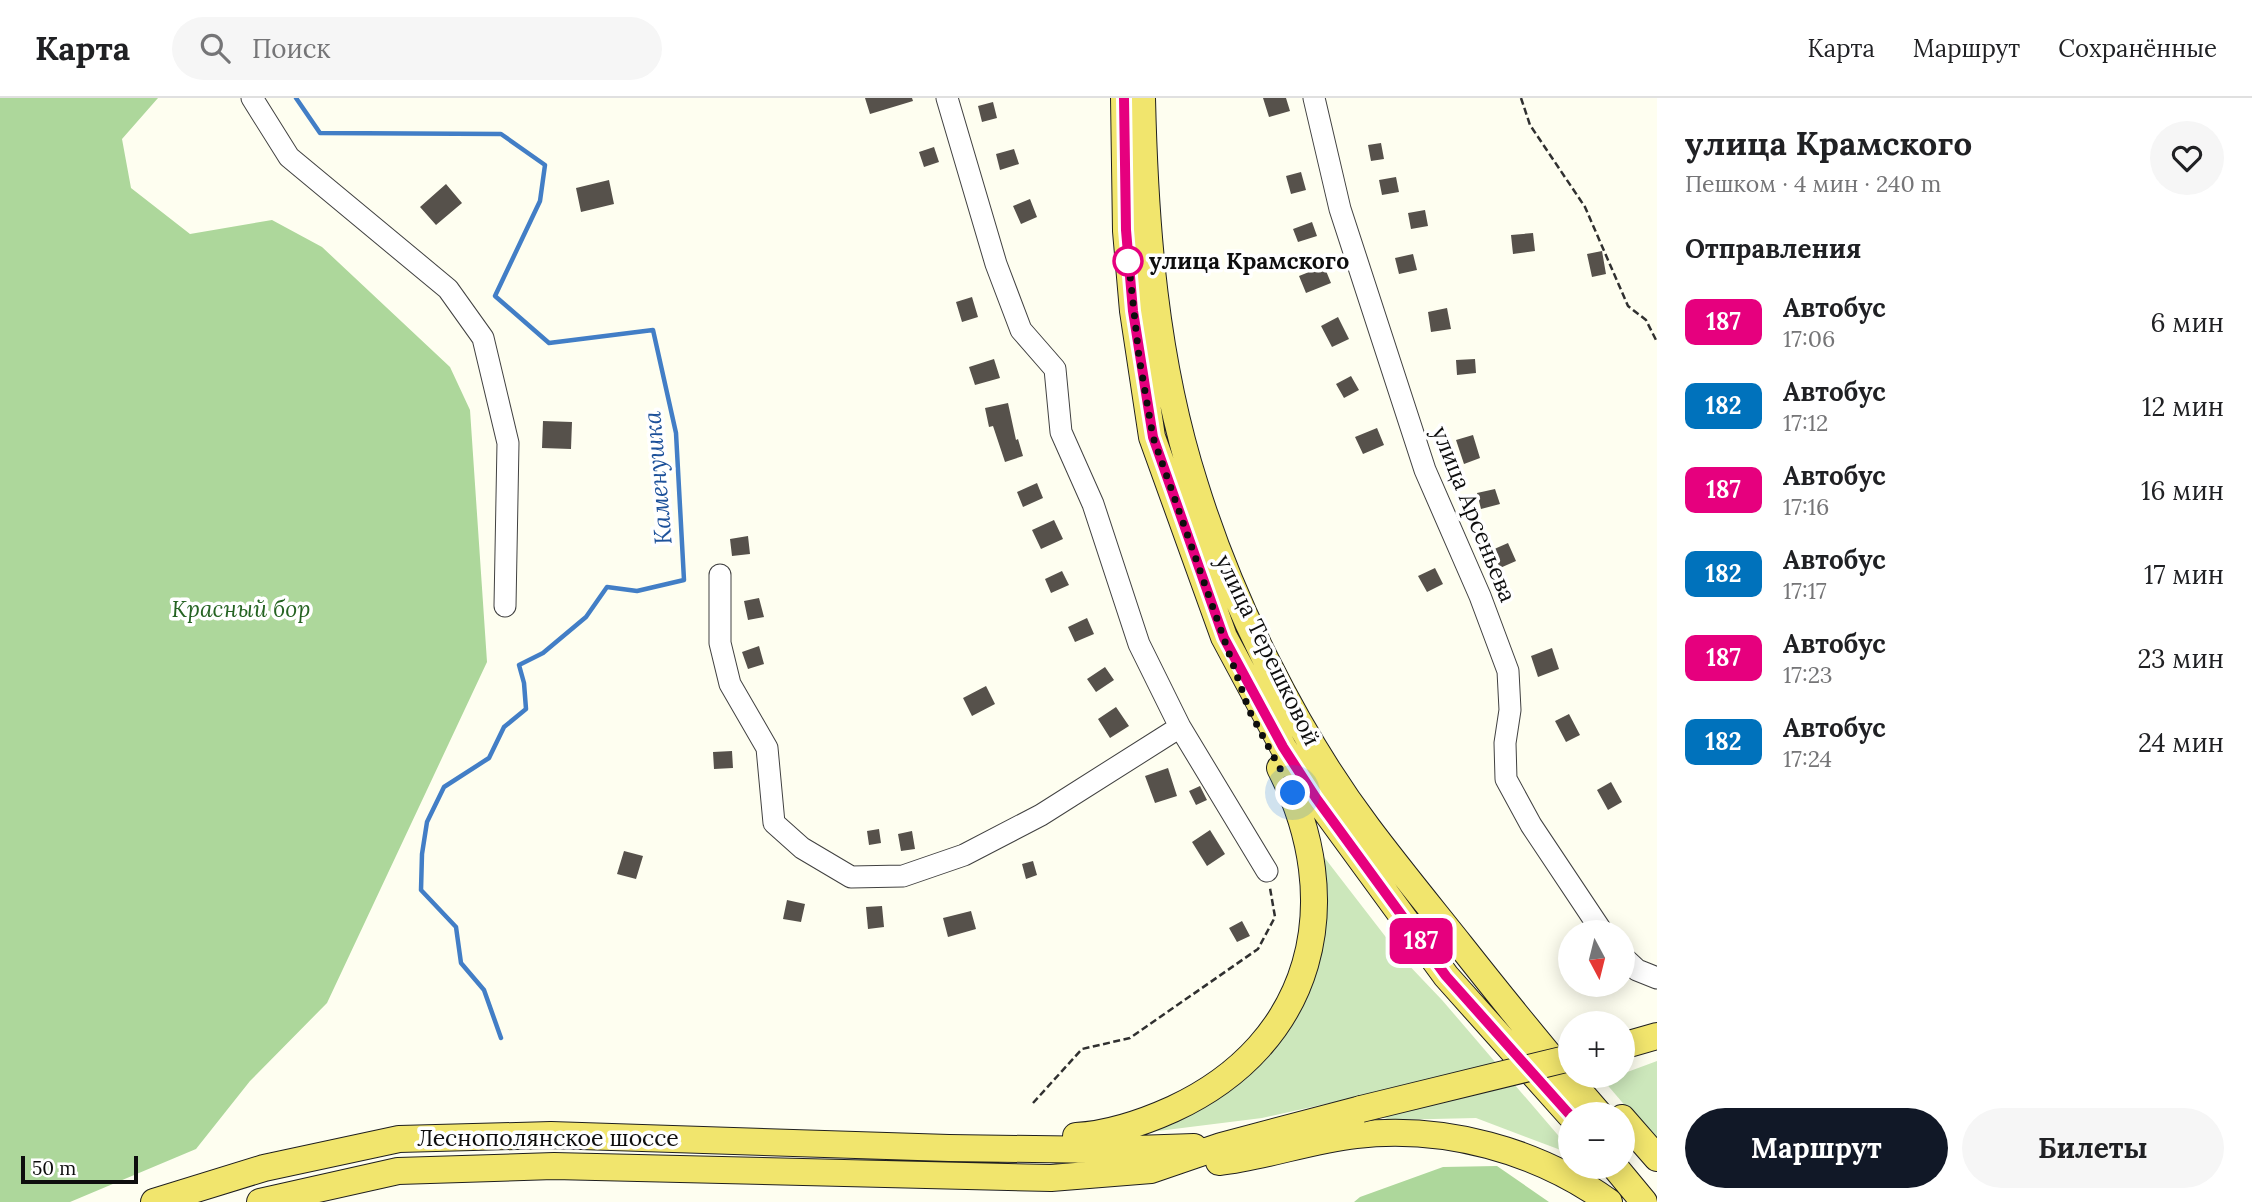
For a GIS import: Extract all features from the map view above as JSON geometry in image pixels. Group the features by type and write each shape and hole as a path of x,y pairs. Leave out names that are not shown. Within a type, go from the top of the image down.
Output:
{"main road":[{"name":"улица Терешковой","path":"1124,98 1126,230 1133,311 1150,424 1224,638 1283,747 1316,798 1446,976 1558,1102"},
{"name":"улица Терешковой","path":"1142,98 1151,273 1162,345 1195,485 1237,597 1301,726 1367,827 1558,1055"},
{"path":"949,1148 1100,1133 1125,1128 1185,1103 1223,1080 1252,1057 1277,1022 1298,985 1309,953 1315,908 1314,877 1307,834 1293,793 1249,710 1224,638"},
{"path":"1635,1042 1657,1037"},
{"path":"1151,1170 1222,1146 1361,1109 1558,1069"},
{"path":"1593,1088 1608,1102"},
{"path":"1635,1133 1657,1158"},
{"path":"1151,1170 1233,1161 1355,1135 1393,1134 1458,1138 1523,1155 1579,1181 1609,1202"},
{"name":"Леснополянское шоссе","path":"154,1202 264,1168 399,1139 551,1135 949,1148"},
{"path":"949,1148 1106,1150 1222,1146"},
{"path":"1635,1154 1657,1179"},
{"name":"Леснополянское шоссе","path":"260,1202 398,1171 554,1166 1051,1178 1151,1170"},
{"path":"1625,1179 1644,1202"}],"street":[{"path":"252,98 289,157 449,289 483,338 508,443 505,606"},
{"path":"947,98 996,264 1021,330 1055,369 1061,432 1093,504 1139,644 1180,727 1267,872"},
{"name":"улица Арсеньева","path":"1314,98 1340,209 1425,471 1508,671 1510,710 1505,743 1506,779 1531,825 1594,920"},
{"path":"720,575 720,643 730,684 767,748 774,823 802,848 851,877 904,876 964,855 1041,815 1180,727"},
{"path":"1635,968 1657,978"}],"path":[{"path":"1521,98 1530,125 1585,206 1628,306 1646,320 1657,342"},
{"path":"1033,1103 1082,1049 1130,1038 1258,949 1275,917 1267,872"}],"green space":[{"name":"Красный бор","path":"0,98 158,98 122,139 131,188 190,234 272,220 322,247 450,367 470,410 487,662 327,1003 250,1081 196,1149 70,1202 0,1202"},
{"path":"1324,857 1402,958 1442,1000 1558,1135 1558,1149 1476,1118 1390,1120 1361,1109 1357,1097 1262,1118 1142,1133 1298,1010 1316,974 1325,931 1328,897"},
{"path":"1657,1061 1657,1143 1635,1117 1635,1102 1622,1102 1610,1088 1635,1088 1635,1069"},
{"path":"1497,1166 1549,1202 1354,1202 1360,1197 1443,1167"}],"building":[{"path":"865,98 912,98 913,101 870,114"},
{"path":"1263,98 1286,98 1290,111 1269,117"},
{"path":"993,102 997,118 982,122 978,106"},
{"path":"1381,143 1384,159 1371,161 1368,145"},
{"path":"934,147 939,162 924,167 919,152"},
{"path":"1014,149 1019,164 1000,170 996,154"},
{"path":"1301,172 1306,190 1291,194 1286,176"},
{"path":"1396,177 1399,192 1382,195 1379,180"},
{"path":"609,180 614,204 581,212 576,188"},
{"path":"446,184 462,203 436,225 420,207"},
{"path":"1030,199 1037,217 1021,224 1013,206"},
{"path":"1425,210 1428,226 1411,229 1408,213"},
{"path":"1312,222 1317,236 1298,242 1293,229"},
{"path":"1533,233 1535,251 1513,254 1511,235"},
{"path":"1602,251 1606,274 1592,277 1587,254"},
{"path":"1413,254 1417,270 1399,274 1395,258"},
{"path":"1324,266 1331,283 1306,293 1299,276"},
{"path":"972,297 978,317 962,322 956,302"},
{"path":"1447,308 1451,329 1431,332 1428,312"},
{"path":"1338,317 1349,339 1332,347 1321,326"},
{"path":"994,359 1000,378 975,385 969,367"},
{"path":"1475,359 1476,373 1457,375 1456,360"},
{"path":"1351,376 1359,390 1344,398 1336,384"},
{"path":"1008,403 1016,440 1018,439 1023,456 1005,462 993,426 989,427 985,408"},
{"path":"543,421 572,422 571,449 542,448"},
{"path":"1377,428 1384,445 1363,454 1355,437"},
{"path":"1473,435 1480,458 1464,464 1456,440"},
{"path":"1037,483 1043,498 1023,507 1017,492"},
{"path":"1495,489 1500,504 1481,509 1477,493"},
{"path":"1054,520 1063,539 1041,549 1032,530"},
{"path":"748,536 750,554 732,556 730,539"},
{"path":"1508,543 1516,561 1500,568 1492,550"},
{"path":"1435,568 1443,584 1427,592 1418,576"},
{"path":"1062,571 1069,585 1051,593 1045,579"},
{"path":"759,598 764,617 748,620 744,601"},
{"path":"1087,618 1094,634 1075,642 1068,627"},
{"path":"759,646 764,664 748,669 742,652"},
{"path":"1552,648 1559,669 1538,677 1531,656"},
{"path":"1105,667 1114,680 1096,692 1087,679"},
{"path":"986,686 995,704 972,716 963,698"},
{"path":"1116,707 1129,726 1110,738 1098,719"},
{"path":"1569,714 1580,735 1566,742 1555,721"},
{"path":"732,751 733,768 714,769 713,752"},
{"path":"1168,768 1177,796 1155,803 1145,776"},
{"path":"1611,782 1622,802 1608,810 1597,790"},
{"path":"1200,786 1207,800 1196,805 1189,791"},
{"path":"879,829 881,843 869,845 867,831"},
{"path":"1210,830 1225,854 1207,866 1192,842"},
{"path":"912,831 915,849 901,851 898,834"},
{"path":"624,851 643,856 636,879 617,874"},
{"path":"1033,861 1037,875 1026,879 1022,864"},
{"path":"787,900 805,904 801,922 783,919"},
{"path":"882,906 884,927 868,929 866,907"},
{"path":"971,911 976,929 948,937 943,918"},
{"path":"1242,921 1250,936 1237,942 1229,928"}],"waterway":[{"name":"Каменушка","path":"296,98 320,133 501,134 545,165 540,201 495,296 549,343 653,330 676,433 684,580 637,591 607,587 586,617 543,653 519,665 524,683 526,709 504,727 489,758 444,787 427,822 422,854 421,890 456,927 461,963 484,990 501,1038"}],"bus line":[{"name":"187","path":"1124,98 1126,230 1133,311 1153,437 1224,638 1283,747 1316,798 1446,976 1559,1102"}],"place":[{"name":"улица Крамского","path":"1128,261"}],"route":[{"path":"1128,261 1128,257 1139,357 1153,437 1249,710 1293,793"}]}
